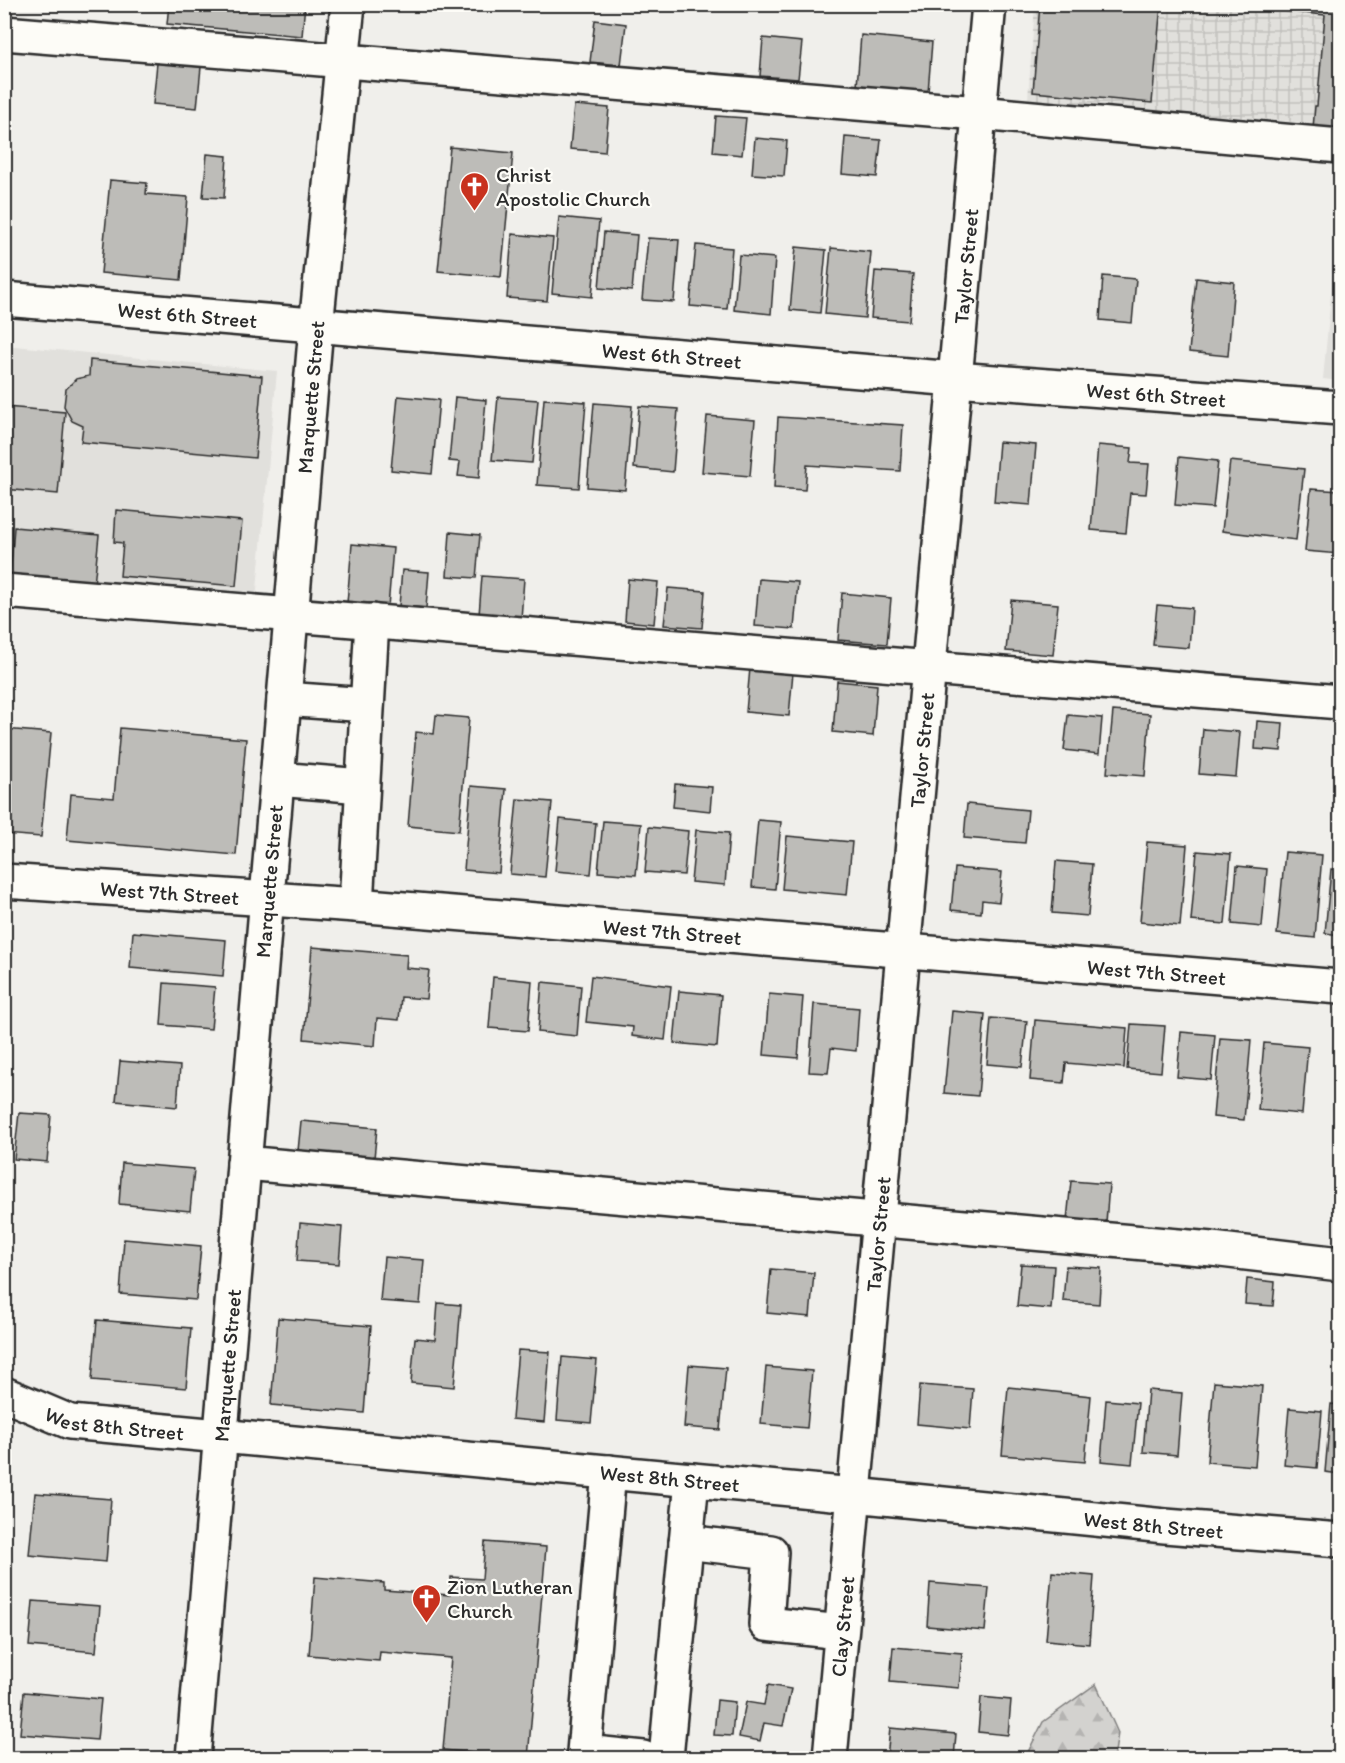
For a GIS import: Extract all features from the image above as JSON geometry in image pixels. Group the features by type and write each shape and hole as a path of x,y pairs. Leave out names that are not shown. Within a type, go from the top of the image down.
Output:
{"street":[{"name":"Marquette Street","path":"193,1758 316,327 348,4"},
{"name":"Taylor Street","path":"854,1495 989,4"},
{"path":"4,33 1341,146"},
{"name":"West 6th Street","path":"4,299 316,327 1341,408"},
{"path":"4,591 1341,702"},
{"path":"356,904 372,621"},
{"path":"284,699 367,705"},
{"path":"277,779 362,786"},
{"name":"West 7th Street","path":"4,881 356,904 1341,987"},
{"path":"244,1163 1212,1249 1341,1264"},
{"name":"West 8th Street","path":"4,1394 70,1422 1154,1525 1341,1540"},
{"path":"609,1472 584,1752 643,1758"},
{"path":"666,1758 692,1480"},
{"name":"Clay Street","path":"830,1758 854,1495"},
{"path":"686,1542 771,1552 766,1623 841,1632"}],"shaded area":[{"path":"1035,5 1340,5 1340,126 1028,99"},
{"path":"1340,200 1340,381 1323,379"},
{"path":"4,345 277,371 256,600 5,577"}],"green space":[{"path":"1096,1684 1118,1733 1114,1758 1025,1758 1043,1722"}],"building":[{"path":"169,4 305,4 302,36 167,24"},
{"path":"1040,4 1161,4 1152,103 1033,92"},
{"path":"1207,4 1340,4 1340,130 1313,128 1325,15"},
{"path":"595,20 626,24 621,65 590,62"},
{"path":"861,35 932,42 928,92 857,86"},
{"path":"763,38 802,42 798,79 760,76"},
{"path":"157,63 201,67 197,108 153,104"},
{"path":"574,105 609,108 605,152 570,149"},
{"path":"716,116 746,118 742,155 713,152"},
{"path":"845,137 881,140 877,177 842,174"},
{"path":"755,138 787,141 784,176 752,174"},
{"name":"Christ Apostolic Church","path":"450,147 513,153 501,277 438,271"},
{"path":"207,154 227,156 224,198 203,197"},
{"path":"110,180 147,183 146,194 188,197 181,280 101,273"},
{"path":"559,217 599,221 592,297 552,293"},
{"path":"604,232 637,235 632,291 599,288"},
{"path":"512,234 553,238 547,301 507,298"},
{"path":"648,238 679,240 674,302 642,300"},
{"path":"696,245 732,248 727,309 690,306"},
{"path":"796,247 826,250 820,313 790,310"},
{"path":"831,248 871,252 865,318 825,314"},
{"path":"739,255 775,258 771,314 734,310"},
{"path":"875,271 913,274 909,321 871,318"},
{"path":"1103,276 1136,279 1132,323 1100,320"},
{"path":"1196,278 1234,282 1228,356 1189,352"},
{"path":"90,360 262,376 255,458 81,442 83,426 72,421 64,406 66,389 76,379 89,376"},
{"path":"398,396 439,400 432,474 391,470"},
{"path":"455,397 486,400 479,478 458,476 460,462 449,461"},
{"path":"498,397 538,400 532,463 492,460"},
{"path":"544,399 586,402 579,488 537,485"},
{"path":"594,403 632,406 625,490 587,487"},
{"path":"639,406 678,409 673,472 634,468"},
{"path":"5,407 65,412 58,494 4,489"},
{"path":"707,416 755,420 750,476 702,472"},
{"path":"778,417 903,425 900,471 807,465 805,490 774,488"},
{"path":"999,442 1036,445 1031,505 994,502"},
{"path":"1098,445 1132,448 1130,463 1149,464 1146,494 1130,493 1126,533 1091,530"},
{"path":"1179,457 1218,461 1213,508 1175,505"},
{"path":"1230,461 1304,469 1296,540 1222,531"},
{"path":"1311,489 1340,491 1340,554 1305,551"},
{"path":"116,510 242,521 236,586 120,576 123,543 114,542"},
{"path":"14,527 99,535 94,585 10,578"},
{"path":"450,532 480,535 476,578 447,576"},
{"path":"352,544 393,548 388,607 347,603"},
{"path":"402,570 429,572 426,608 399,606"},
{"path":"482,576 524,579 521,619 479,615"},
{"path":"628,579 658,582 654,624 625,621"},
{"path":"759,579 798,582 794,629 755,626"},
{"path":"668,588 705,591 702,628 664,625"},
{"path":"842,593 891,598 887,644 838,640"},
{"path":"1011,600 1058,604 1053,655 1006,651"},
{"path":"1157,605 1192,608 1189,648 1153,645"},
{"path":"750,668 793,672 789,716 746,712"},
{"path":"837,681 877,685 873,736 833,732"},
{"path":"1113,711 1150,714 1145,776 1107,773"},
{"path":"436,715 469,718 459,831 408,826 416,732 434,734"},
{"path":"1068,715 1102,718 1099,754 1064,750"},
{"path":"1257,721 1283,723 1281,751 1255,749"},
{"path":"120,728 246,739 236,855 67,840 71,794 114,798"},
{"path":"4,729 51,733 41,837 4,834"},
{"path":"1203,729 1240,732 1236,777 1199,774"},
{"path":"675,784 712,787 710,811 673,807"},
{"path":"471,786 506,789 499,873 464,870"},
{"path":"517,799 552,802 545,877 510,874"},
{"path":"967,804 1028,810 1025,843 964,838"},
{"path":"560,819 596,823 591,874 555,871"},
{"path":"758,820 781,822 775,889 752,887"},
{"path":"603,821 641,824 636,875 598,872"},
{"path":"649,827 688,831 684,875 645,872"},
{"path":"696,830 729,833 725,885 691,882"},
{"path":"787,836 852,842 847,895 782,889"},
{"path":"1147,842 1187,845 1180,926 1140,922"},
{"path":"1197,851 1231,854 1225,924 1191,921"},
{"path":"1285,852 1322,855 1315,938 1277,934"},
{"path":"1056,861 1092,864 1088,916 1052,913"},
{"path":"1237,866 1267,869 1262,927 1232,924"},
{"path":"955,868 1002,872 999,902 982,900 981,913 951,910"},
{"path":"1331,869 1340,870 1340,935 1325,933"},
{"path":"133,932 226,940 223,976 130,968"},
{"path":"312,947 407,955 406,968 429,970 426,999 401,997 399,1020 377,1018 375,1046 304,1039"},
{"path":"591,976 671,986 665,1040 632,1036 633,1027 586,1022"},
{"path":"493,977 532,981 528,1031 489,1028"},
{"path":"542,982 581,986 577,1036 538,1032"},
{"path":"164,983 215,987 211,1029 161,1025"},
{"path":"679,991 721,995 717,1047 674,1043"},
{"path":"769,994 803,997 798,1058 764,1055"},
{"path":"814,1004 859,1008 856,1051 831,1048 828,1073 809,1072"},
{"path":"952,1011 985,1014 978,1096 944,1093"},
{"path":"991,1018 1027,1021 1022,1067 987,1064"},
{"path":"1035,1020 1127,1028 1124,1068 1066,1063 1064,1083 1030,1080"},
{"path":"1131,1024 1165,1026 1161,1072 1127,1069"},
{"path":"1181,1032 1215,1035 1211,1080 1177,1077"},
{"path":"1220,1038 1251,1040 1244,1120 1213,1117"},
{"path":"1264,1043 1308,1047 1302,1114 1258,1110"},
{"path":"120,1061 180,1066 177,1107 116,1101"},
{"path":"19,1113 51,1115 47,1162 14,1159"},
{"path":"301,1121 377,1128 373,1168 297,1161"},
{"path":"122,1163 194,1169 190,1211 119,1204"},
{"path":"1071,1181 1109,1184 1106,1223 1067,1220"},
{"path":"300,1223 342,1227 339,1264 297,1261"},
{"path":"124,1239 201,1246 196,1300 120,1294"},
{"path":"384,1257 424,1260 420,1304 380,1301"},
{"path":"1021,1264 1054,1266 1051,1309 1017,1306"},
{"path":"1066,1266 1101,1268 1099,1304 1063,1301"},
{"path":"771,1269 814,1273 810,1317 767,1313"},
{"path":"1247,1279 1275,1282 1273,1306 1245,1304"},
{"path":"438,1303 461,1305 454,1387 411,1383 415,1338 435,1340"},
{"path":"278,1318 371,1326 364,1413 271,1405"},
{"path":"97,1320 191,1328 186,1388 92,1380"},
{"path":"518,1350 550,1352 544,1422 512,1419"},
{"path":"562,1357 597,1360 591,1423 557,1420"},
{"path":"689,1365 726,1368 720,1430 684,1427"},
{"path":"766,1367 812,1371 807,1428 761,1424"},
{"path":"1214,1382 1262,1386 1255,1466 1207,1462"},
{"path":"920,1385 973,1389 970,1429 917,1424"},
{"path":"1008,1387 1091,1396 1085,1462 1002,1455"},
{"path":"1148,1390 1182,1393 1177,1455 1143,1452"},
{"path":"1106,1400 1138,1403 1132,1464 1101,1461"},
{"path":"1331,1404 1340,1405 1340,1474 1325,1472"},
{"path":"1289,1408 1322,1411 1317,1468 1284,1465"},
{"path":"35,1493 111,1499 106,1562 29,1555"},
{"name":"Zion Lutheran Church","path":"485,1542 546,1547 528,1758 443,1750 451,1658 380,1652 379,1661 309,1655 315,1577 384,1583 384,1590 450,1595 451,1577 482,1579"},
{"path":"1052,1572 1094,1576 1089,1644 1046,1640"},
{"path":"930,1583 989,1588 985,1631 927,1626"},
{"path":"33,1601 100,1606 96,1652 29,1646"},
{"path":"893,1647 962,1653 959,1688 890,1682"},
{"path":"768,1685 791,1689 783,1726 764,1723 760,1741 739,1737 746,1702 764,1705"},
{"path":"24,1692 101,1699 97,1740 20,1734"},
{"path":"981,1697 1011,1700 1008,1735 978,1732"},
{"path":"717,1700 735,1702 732,1736 714,1735"},
{"path":"890,1728 956,1734 954,1758 887,1758"}],"place":[{"name":"Christ Apostolic Church","path":"475,212"},
{"name":"Zion Lutheran Church","path":"426,1624"}]}
